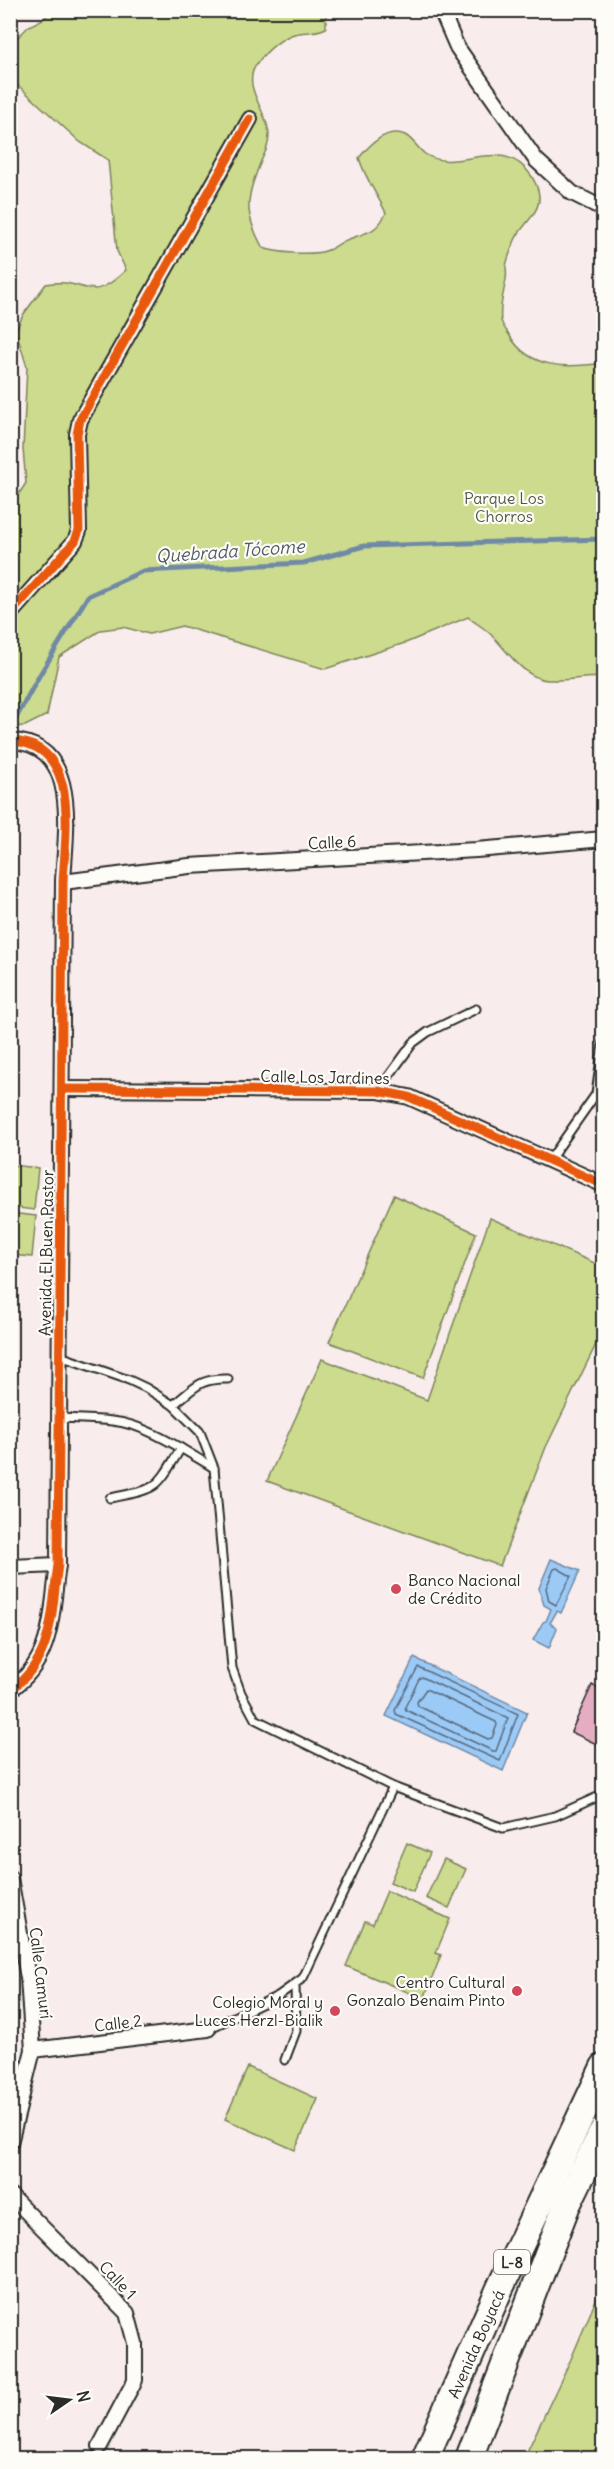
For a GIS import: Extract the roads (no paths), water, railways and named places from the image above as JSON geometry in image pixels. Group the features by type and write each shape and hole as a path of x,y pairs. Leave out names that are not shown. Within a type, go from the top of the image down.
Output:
{"highway":[{"name":"Avenida Boyacá","path":"425,2458 500,2288 603,2067"},
{"name":"Avenida Boyacá","path":"469,2458 566,2207 603,2129"}],"street":[{"path":"441,10 457,47 536,160 572,193 603,209"},
{"path":"10,614 75,541 79,531 77,434 80,420 250,120"},
{"name":"Avenida El Buen Pastor","path":"10,741 30,744 53,760 64,784 66,802 63,882 58,1565 48,1639 44,1652 29,1674 10,1690"},
{"name":"Calle 6","path":"63,882 189,866 476,850 603,840"},
{"name":"Calle Los Jardines","path":"62,1089 378,1092 409,1097 603,1185"},
{"path":"10,1567 58,1565"},
{"name":"Calle Camurí","path":"10,1878 28,1978 33,2050 10,2143"},
{"name":"Calle 2","path":"33,2050 208,2029"},
{"name":"Calle 1","path":"10,2195 127,2313 135,2343 135,2380 100,2446"}],"lane":[{"path":"378,1092 412,1043 428,1032 476,1009"},
{"path":"549,1161 596,1094 603,1037"},
{"path":"60,1356 129,1380 173,1405 200,1432 214,1468 232,1668 241,1693 255,1719 393,1787 503,1828 555,1815 603,1794"},
{"path":"173,1405 210,1378 228,1379"},
{"path":"60,1418 114,1421 146,1431 214,1468"},
{"path":"110,1498 150,1490 161,1482 181,1448"},
{"path":"208,2029 278,1996 303,1978 393,1787"},
{"path":"285,2060 296,2031 295,1985"}],"water":[{"path":"551,1559 580,1571 561,1613 557,1611 550,1623 557,1628 549,1648 533,1640 551,1609 544,1605 539,1588"},
{"path":"414,1658 527,1712 503,1771 386,1716"}],"waterway":[{"name":"Quebrada Tócome","path":"10,729 88,596 143,571 304,563 364,546 604,539"}],"place":[{"name":"Banco Nacional de Crédito","path":"396,1589"},
{"name":"Centro Cultural Gonzalo Benaim Pinto","path":"517,1991"},
{"name":"Colegio Moral y Luces Herzl-Bialik","path":"335,2011"}],"park label":[{"name":"Parque Los Chorros","path":"504,507"}]}
